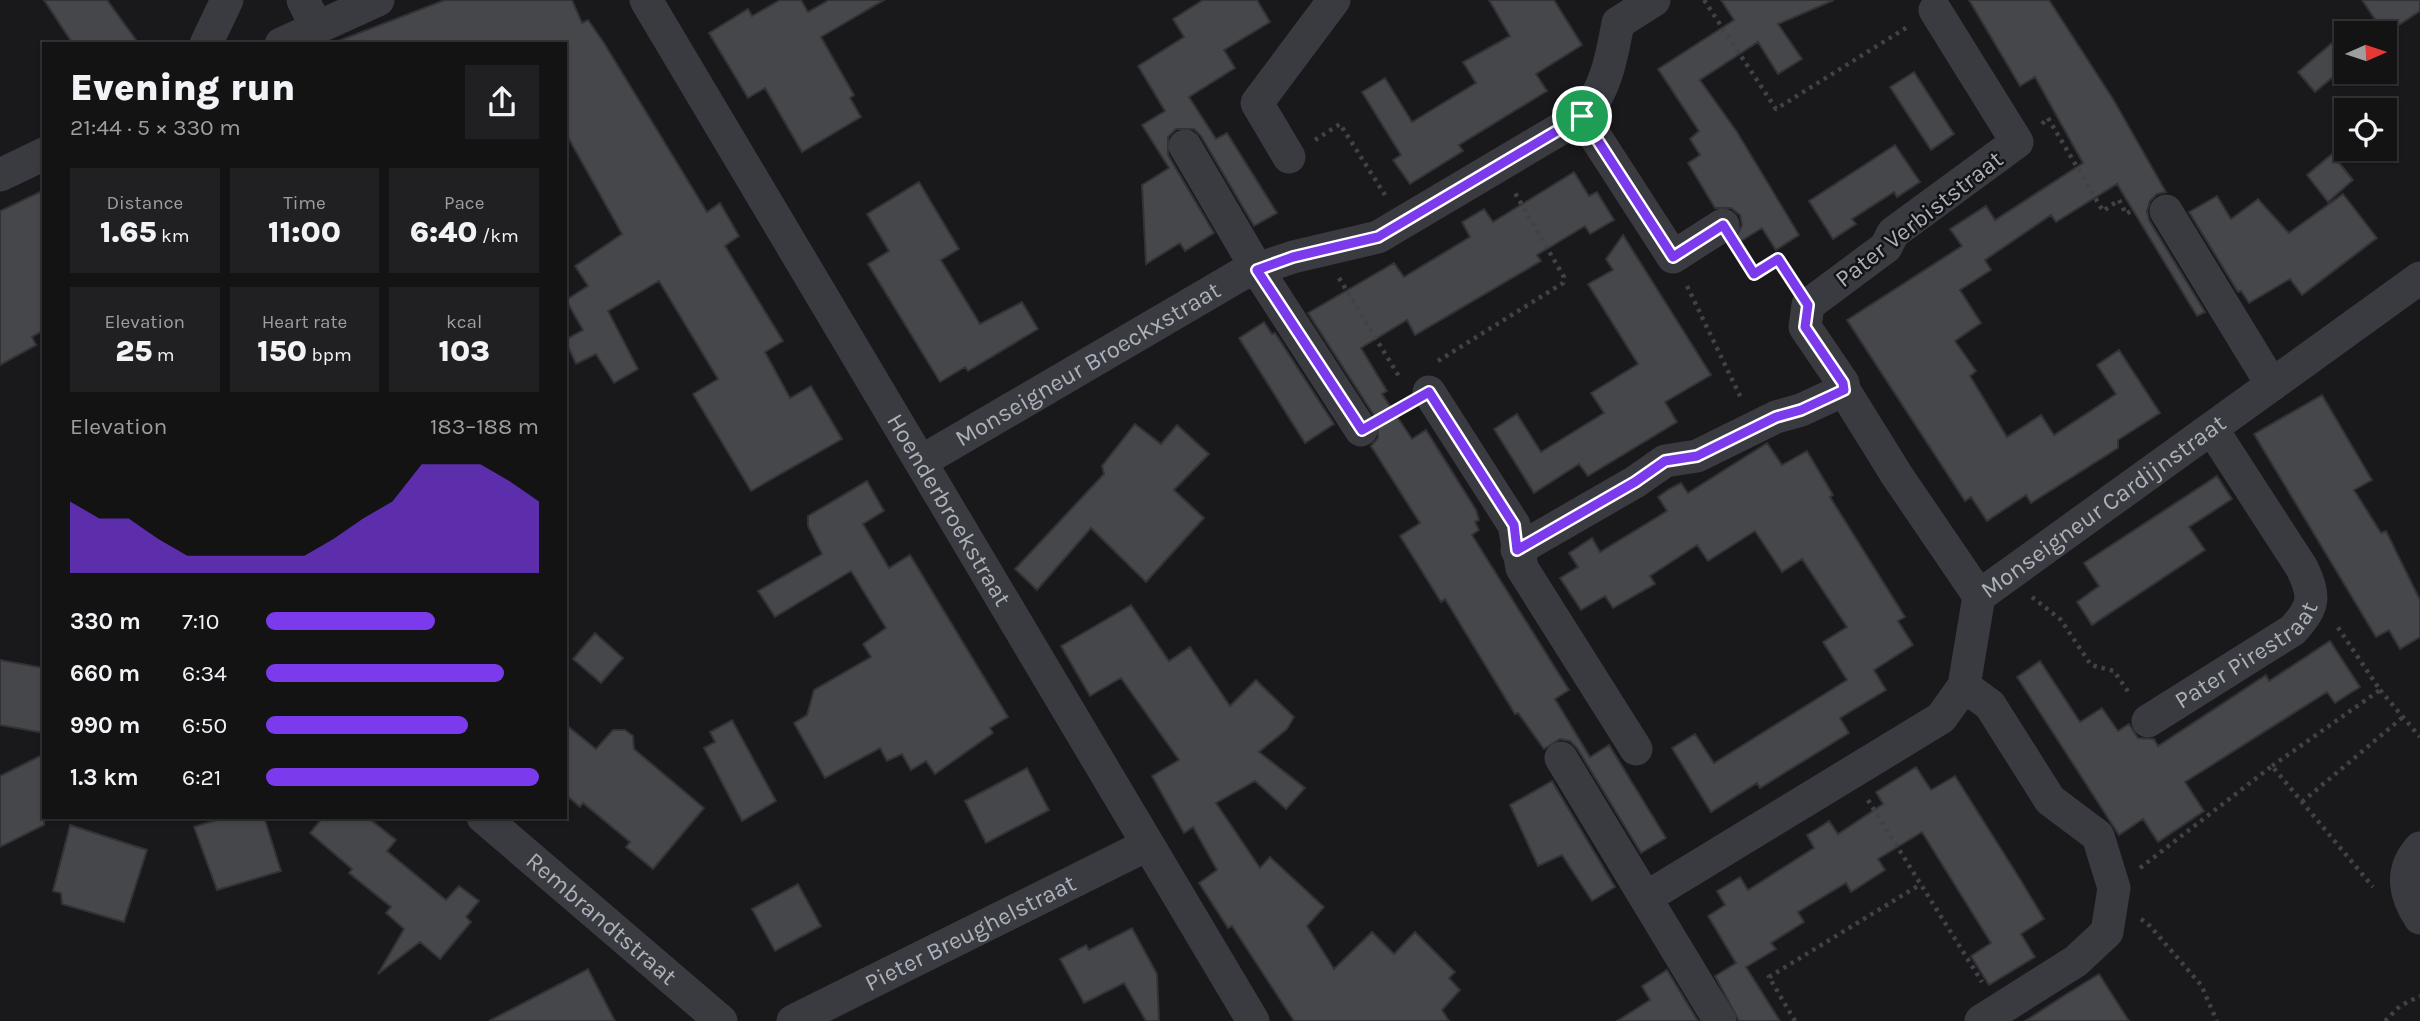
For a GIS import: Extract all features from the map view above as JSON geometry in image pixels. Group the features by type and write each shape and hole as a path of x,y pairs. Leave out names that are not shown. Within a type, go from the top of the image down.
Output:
{"street":[{"path":"207,42 227,0"},
{"path":"283,42 310,14 378,0"},
{"name":"Hoenderbroekstraat","path":"646,0 1253,1021"},
{"path":"1289,158 1257,103 1334,0"},
{"name":"Monseigneur Broeckxstraat","path":"922,461 1240,275 1322,250 1378,237 1582,116 1595,102 1612,53 1610,12 1654,0"},
{"name":"Pater Verbiststraat","path":"1808,305 1886,247 1893,233 2017,142 1935,10"},
{"path":"1582,116 1673,257 1723,225"},
{"path":"1185,146 1257,270 1362,430"},
{"path":"0,175 42,155"},
{"path":"2166,211 2272,385"},
{"name":"Monseigneur Cardijnstraat","path":"1647,897 1941,718 1964,686 1979,596 2420,278"},
{"path":"1808,305 1805,327 1843,383 1844,390 1896,474 1979,596"},
{"path":"1517,550 1635,482 1665,461 1697,456 1755,427 1844,390"},
{"path":"1429,392 1514,525 1522,568 1636,749"},
{"name":"Pater Pirestraat","path":"2148,721 2293,630 2309,611 2312,589 2302,568 2212,429"},
{"path":"1964,686 1990,705 2050,800 2098,836 2113,895 2107,932 2076,961 1990,1015"},
{"path":"1561,758 1720,1021"},
{"name":"Rembrandtstraat","path":"484,819 720,1021"},
{"name":"Pieter Breughelstraat","path":"793,1021 1147,845"},
{"path":"2420,848 2408,864 2405,876 2408,895 2420,918"}],"path":[{"path":"1704,0 1776,109 1935,10"},
{"path":"2031,116 2038,127 2048,118 2103,211 2119,200 2126,214 2139,207 2148,220 2166,211"},
{"path":"1289,158 1340,124 1402,223"},
{"path":"1322,250 1413,400 1429,392 1418,373 1563,283 1564,277 1499,165"},
{"path":"1723,225 1754,274 1778,259 1808,305"},
{"path":"1673,257 1755,427"},
{"path":"2006,577 2061,620 2091,665 2114,671 2148,721"},
{"path":"2312,589 2380,690 2420,737"},
{"path":"2217,1021 2201,985 2150,926 2113,895 2272,766 2380,690"},
{"path":"2302,802 2403,717"},
{"path":"2272,766 2374,888"},
{"path":"1851,772 1921,884 1990,1015"},
{"path":"1795,1021 1769,977 1921,884"},
{"path":"2385,1021 2400,1006 2420,996"}],"building":[{"path":"44,0 107,0 138,42 72,42"},
{"path":"445,0 572,0 582,23 588,20 604,43 707,212 720,203 739,236 725,246 783,341 765,352 790,398 811,386 842,439 751,491 693,394 718,379 659,281 608,311 638,369 614,383 596,354 576,364 567,339 583,330 567,299 588,286 575,266 622,234 567,136 567,42 338,41"},
{"path":"780,0 801,0 808,12 829,0 884,0 821,37 854,95 850,98 861,117 802,152 765,88 748,98 709,33 748,9 752,16"},
{"path":"1203,0 1257,0 1270,22 1224,50 1235,68 1189,97 1216,139 1227,133 1277,213 1254,226 1201,136 1194,129 1176,129 1168,137 1168,155 1214,233 1185,251 1180,243 1146,264 1142,185 1169,168 1142,125 1165,111 1138,66 1184,37 1173,19"},
{"path":"1489,0 1554,0 1582,45 1536,74 1547,91 1459,145 1463,151 1410,184 1393,160 1401,155 1362,92 1385,78 1412,122 1476,83 1463,62 1510,36"},
{"path":"1721,0 1834,0 1778,24 1802,59 1778,74 1758,42 1700,80 1737,132 1799,235 1776,250 1762,228 1738,243 1735,239 1742,225 1740,215 1731,208 1715,208 1688,163 1700,155 1690,139 1699,131 1658,69 1734,20"},
{"path":"1969,0 2049,0 2113,99 2166,192 2157,194 2150,201 2147,211 2149,220 2205,312 2197,316 2117,184 2056,222 2051,215 1985,260 1991,270 1960,290 1981,323 1955,341 1976,371 1970,376 2007,437 2041,415 2054,435 2116,394 2097,365 2119,350 2160,413 2118,440 2118,448 2031,503 2026,495 1987,521 1971,497 1965,501 1847,320 1962,246 1950,229 1986,206 1995,220 2083,163 2035,77 2020,86"},
{"path":"2362,0 2420,0 2420,11 2398,25 2398,21 2376,21"},
{"path":"2332,43 2334,45 2334,76 2315,92 2298,72"},
{"path":"1914,72 1954,134 1931,150 1890,87"},
{"path":"1895,145 1920,182 1897,197 1894,192 1852,219 1856,224 1833,239 1809,201"},
{"path":"2332,154 2334,161 2338,161 2353,180 2328,202 2307,175"},
{"path":"1574,172 1589,196 1597,192 1614,220 1590,234 1585,226 1537,255 1541,261 1415,335 1407,320 1361,348 1387,391 1382,394 1412,439 1426,430 1476,510 1479,520 1475,522 1479,530 1472,535 1569,690 1555,699 1590,757 1609,745 1666,838 1641,853 1577,748 1570,741 1560,739 1544,749 1518,713 1515,714 1445,599 1441,602 1400,536 1420,523 1371,446 1378,438 1377,420 1308,313 1394,263 1404,277 1470,237 1462,222 1484,209 1493,222"},
{"path":"919,182 959,249 941,260 980,324 1022,302 1038,329 968,371 965,367 940,382 868,264 889,251 867,214"},
{"path":"42,191 42,331 32,337 36,345 0,365 0,211"},
{"path":"2343,194 2377,238 2302,295 2290,279 2249,303 2241,291 2238,292 2189,212 2217,196 2231,219 2258,199 2289,233"},
{"path":"1623,235 1711,375 1665,402 1677,422 1588,476 1579,464 1534,493 1494,429 1517,414 1541,452 1604,413 1591,393 1638,364 1588,284 1613,270 1606,259"},
{"path":"1264,322 1272,334 1275,333 1334,424 1305,443 1239,338"},
{"path":"2322,395 2372,480 2354,490 2381,533 2386,531 2420,600 2420,637 2400,649 2389,630 2376,637 2254,434"},
{"path":"1135,424 1161,444 1177,425 1209,454 1174,490 1204,518 1146,582 1091,528 1037,590 1015,569 1104,474 1102,466"},
{"path":"1767,443 1782,465 1807,451 1833,495 1830,497 1905,617 1898,621 1913,645 1874,670 1886,690 1840,718 1849,733 1760,788 1757,783 1711,812 1672,748 1695,734 1714,763 1847,680 1823,642 1847,627 1802,559 1782,572 1755,531 1708,561 1697,545 1650,576 1655,584 1613,608 1605,596 1581,610 1560,578 1578,567 1569,553 1592,538 1600,552 1667,511 1658,497 1669,489 1681,483 1688,493"},
{"path":"2217,476 2232,499 2189,527 2205,550 2092,625 2077,602 2099,586 2084,563"},
{"path":"867,481 884,511 863,524 889,568 910,555 1008,717 990,728 993,733 935,774 926,761 911,770 902,754 887,761 880,748 825,778 794,723 807,715 814,690 871,657 863,644 886,628 851,571 775,617 758,591 822,554 808,526 808,516"},
{"path":"1131,605 1169,661 1190,647 1230,706 1256,680 1294,717 1287,729 1259,752 1305,788 1286,809 1255,781 1216,803 1260,868 1270,857 1324,907 1307,926 1334,969 1372,932 1394,954 1415,932 1455,972 1449,978 1460,990 1442,1010 1449,1021 1294,1021 1232,926 1228,928 1199,883 1217,870 1193,827 1184,833 1152,776 1179,760 1121,678 1090,696 1061,646"},
{"path":"595,633 623,658 601,683 573,659"},
{"path":"2330,641 2360,687 2335,703 2327,692 2185,782 2204,811 2158,842 2143,819 2119,835 2017,677 2040,661 2080,722 2102,708 2118,731 2129,724 2138,738 2154,739 2158,746 2266,675 2269,681"},
{"path":"0,660 42,668 42,733 0,725"},
{"path":"732,720 776,801 742,821 704,748 715,742 710,732"},
{"path":"567,726 596,749 613,730 625,730 633,736 634,749 704,808 653,869 626,847 630,842 583,803 580,807 567,796"},
{"path":"42,755 44,825 0,847 0,776"},
{"path":"1916,767 1931,790 1955,776 2020,879 2044,919 2021,934 2035,957 1989,985 1971,956 1991,943 1922,832 1878,859 1885,870 1851,892 1846,883 1798,912 1804,922 1771,943 1776,949 1746,967 1780,1021 1739,1021 1715,976 1736,963 1708,916 1725,905 1717,891 1740,877 1748,890 1814,848 1807,835 1829,821 1838,834 1883,804 1876,792"},
{"path":"1027,768 1049,810 986,843 965,801"},
{"path":"1552,781 1615,887 1592,901 1562,855 1538,866 1510,805"},
{"path":"220,819 265,819 281,871 217,890 194,827"},
{"path":"321,819 370,819 396,840 387,851 446,900 459,886 479,901 466,917 471,922 440,959 420,942 378,974 404,929 386,913 391,907 349,873 352,869 310,833"},
{"path":"70,825 147,850 124,922 62,904 61,893 53,891"},
{"path":"798,884 821,926 775,951 752,909"},
{"path":"1132,928 1157,974 1159,1021 1146,1021 1124,983 1084,1003 1060,959 1086,945 1089,950"},
{"path":"588,969 615,1021 489,1021"},
{"path":"1667,970 1698,1021 1617,1021 1650,1000 1642,986"},
{"path":"2099,974 2129,1021 2025,1021 2065,995"}],"route":[{"path":"1582,116 1673,257 1723,225 1754,274 1778,259 1808,305 1804,315 1805,327 1843,383 1844,390 1801,410 1776,417 1697,456 1665,461 1635,482 1517,550 1514,525 1469,450 1429,392 1362,430 1257,270 1293,257 1378,237 1582,116"}]}
